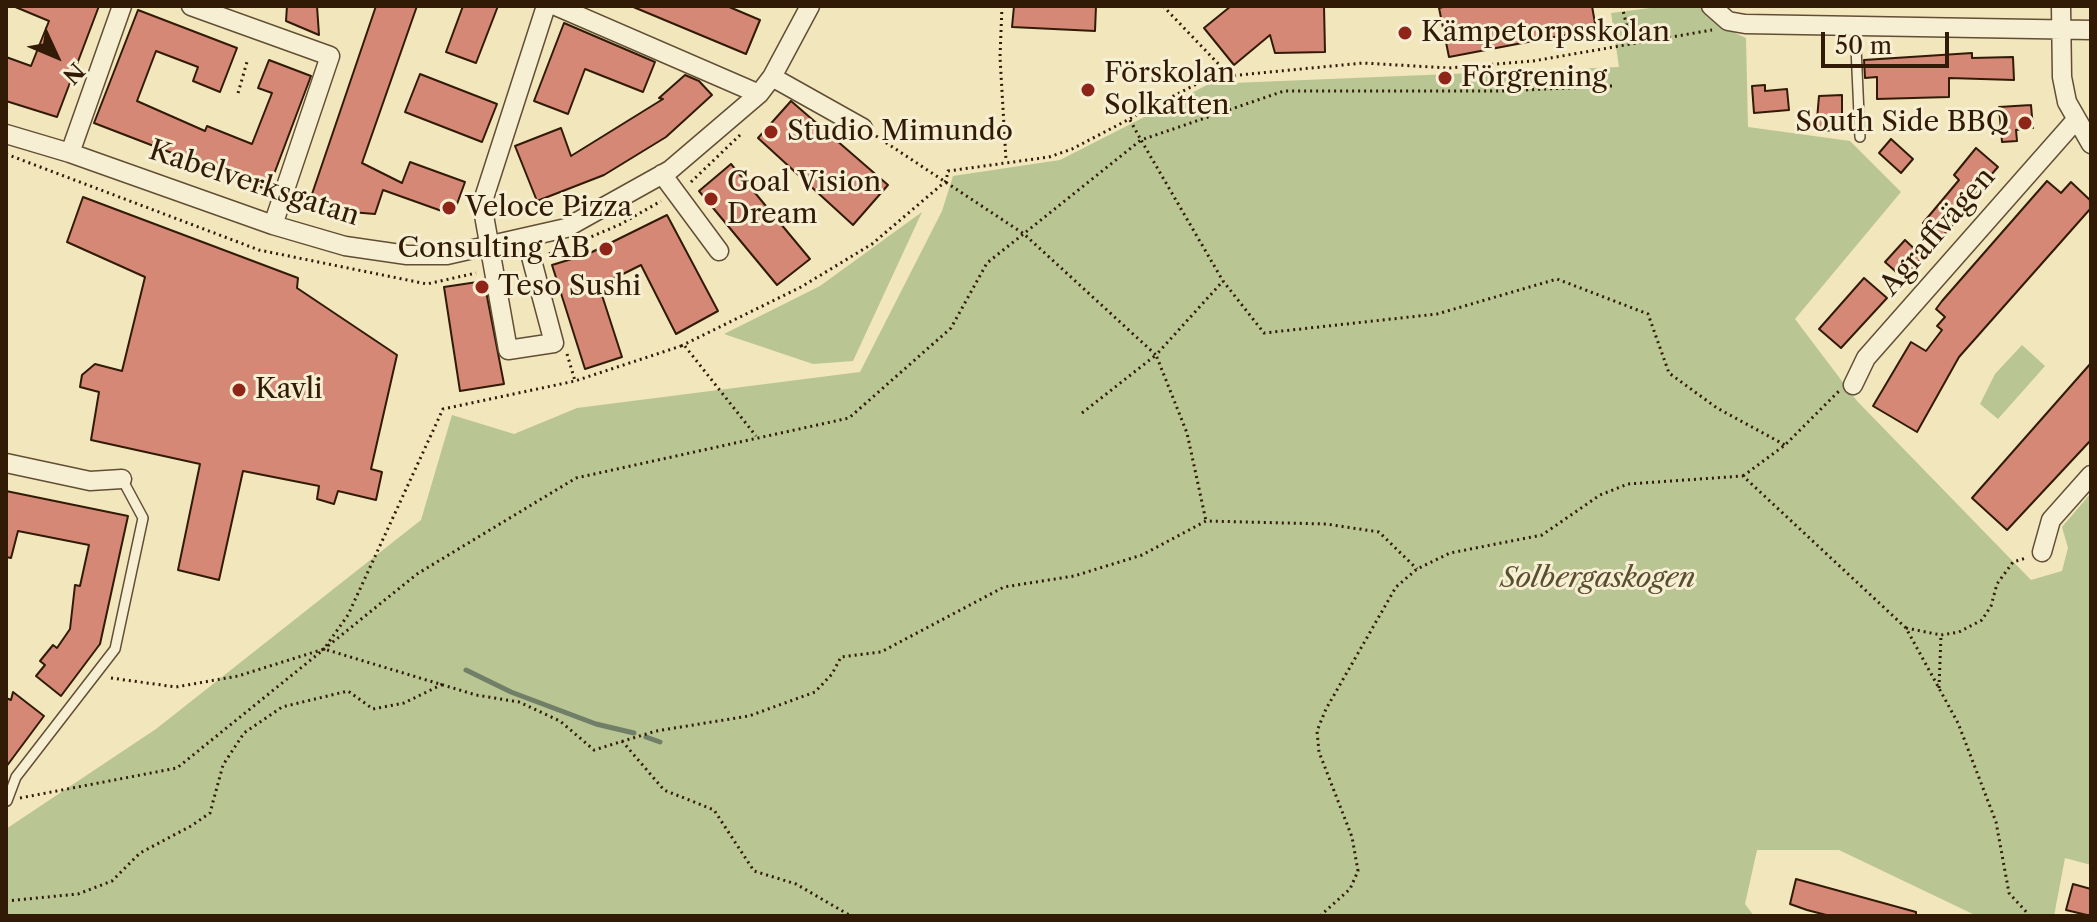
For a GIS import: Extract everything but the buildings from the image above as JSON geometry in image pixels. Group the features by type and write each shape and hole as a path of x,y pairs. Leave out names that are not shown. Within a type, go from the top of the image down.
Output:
{"street":[{"path":"70,153 122,6"},
{"path":"191,6 330,56 273,225"},
{"path":"526,238 554,343 508,350 482,204 546,6"},
{"path":"556,6 759,94"},
{"name":"Kabelverksgatan","path":"6,134 70,153 273,225 345,246 407,255 447,255 566,228 662,174 759,94 772,77 810,6"},
{"path":"2061,6 2062,77 2075,121 2091,144"},
{"path":"1716,11 1745,24 2091,30"},
{"path":"772,77 863,128"},
{"name":"Agraffvägen","path":"1853,385 1866,358 2075,121"},
{"path":"662,174 719,251"},
{"path":"6,463 90,481 122,479"},
{"path":"2042,552 2051,520 2091,475"}],"lane":[{"path":"1855,25 1860,137"},
{"path":"7,801 16,777 115,649 143,518 122,479"}],"path":[{"path":"1002,6 1000,57 1006,160"},
{"path":"1163,6 1228,74"},
{"path":"1622,6 1631,44"},
{"path":"324,649 348,615 443,409 575,381 683,346 801,287 872,244 946,181 948,171 1006,160 1049,157 1072,149 1208,78 1228,74 1316,70 1363,63 1449,68 1533,61 1701,34 1713,29 1716,11"},
{"path":"238,93 247,62"},
{"path":"7,801 177,768 417,574 576,478 849,418 951,328 987,263 1141,140 1284,91 1502,91 1612,86"},
{"path":"1130,120 1223,281 1264,333 1437,314 1557,279 1648,314 1669,373 1717,408 1785,445"},
{"path":"579,242 621,224 698,179 748,127"},
{"path":"863,128 1024,234 1156,355 1187,433 1206,521"},
{"path":"6,154 259,250 427,284 493,269"},
{"path":"532,261 565,248"},
{"path":"1082,413 1156,355 1223,281"},
{"path":"683,346 756,436"},
{"path":"1320,916 1350,889 1358,871 1352,837 1319,752 1317,731 1326,709 1396,587 1417,569 1450,553 1542,535 1600,495 1628,484 1743,476 1785,445 1837,392 1853,385"},
{"path":"1743,476 1906,628 1958,723 1996,822 2009,893 2030,916"},
{"path":"99,673 114,679 176,687 238,676 324,649 443,684 519,702 560,721 594,750 656,731 749,716 815,692 832,674 841,657 881,652 1004,587 1074,576 1142,555 1206,521 1326,524 1379,532 1417,569"},
{"path":"1906,628 1941,635 1959,632 1982,620 1991,606 1997,584 2013,562 2042,552"},
{"path":"1939,688 1941,635"},
{"path":"6,901 78,894 112,881 140,853 210,813 223,765 244,733 282,707 348,691 373,709 404,703 443,684"},
{"path":"622,741 664,790 714,810 754,871 796,884 851,916"}],"green space":[{"name":"Solbergaskogen","path":"1666,6 1701,6 1720,26 1746,38 1748,127 1850,141 1901,192 1795,319 1857,401 2031,580 2062,571 2068,548 2062,527 2091,493 2091,865 2065,858 2054,916 1977,916 1839,850 1757,850 1745,904 1754,916 6,916 6,829 156,729 421,520 452,415 514,434 577,408 860,372 942,211 953,176 1060,160 1209,84 1619,67 1611,13"},
{"path":"922,212 853,361 813,364 724,334 820,286"},
{"path":"2022,345 2045,366 1998,419 1980,404 1995,374"}],"waterway":[{"path":"466,670 511,692 596,724 634,733"},
{"path":"646,737 660,742"}],"place":[{"name":"Kämpetorpsskolan","path":"1405,33"},
{"name":"Förgrening","path":"1445,78"},
{"name":"Förskolan Solkatten","path":"1088,90"},
{"name":"South Side BBQ","path":"2025,123"},
{"name":"Studio Mimundo","path":"771,132"},
{"name":"Goal Vision Dream","path":"711,199"},
{"name":"Veloce Pizza","path":"449,208"},
{"name":"Consulting AB","path":"606,249"},
{"name":"Teso Sushi","path":"482,287"},
{"name":"Kavli","path":"239,390"}]}
